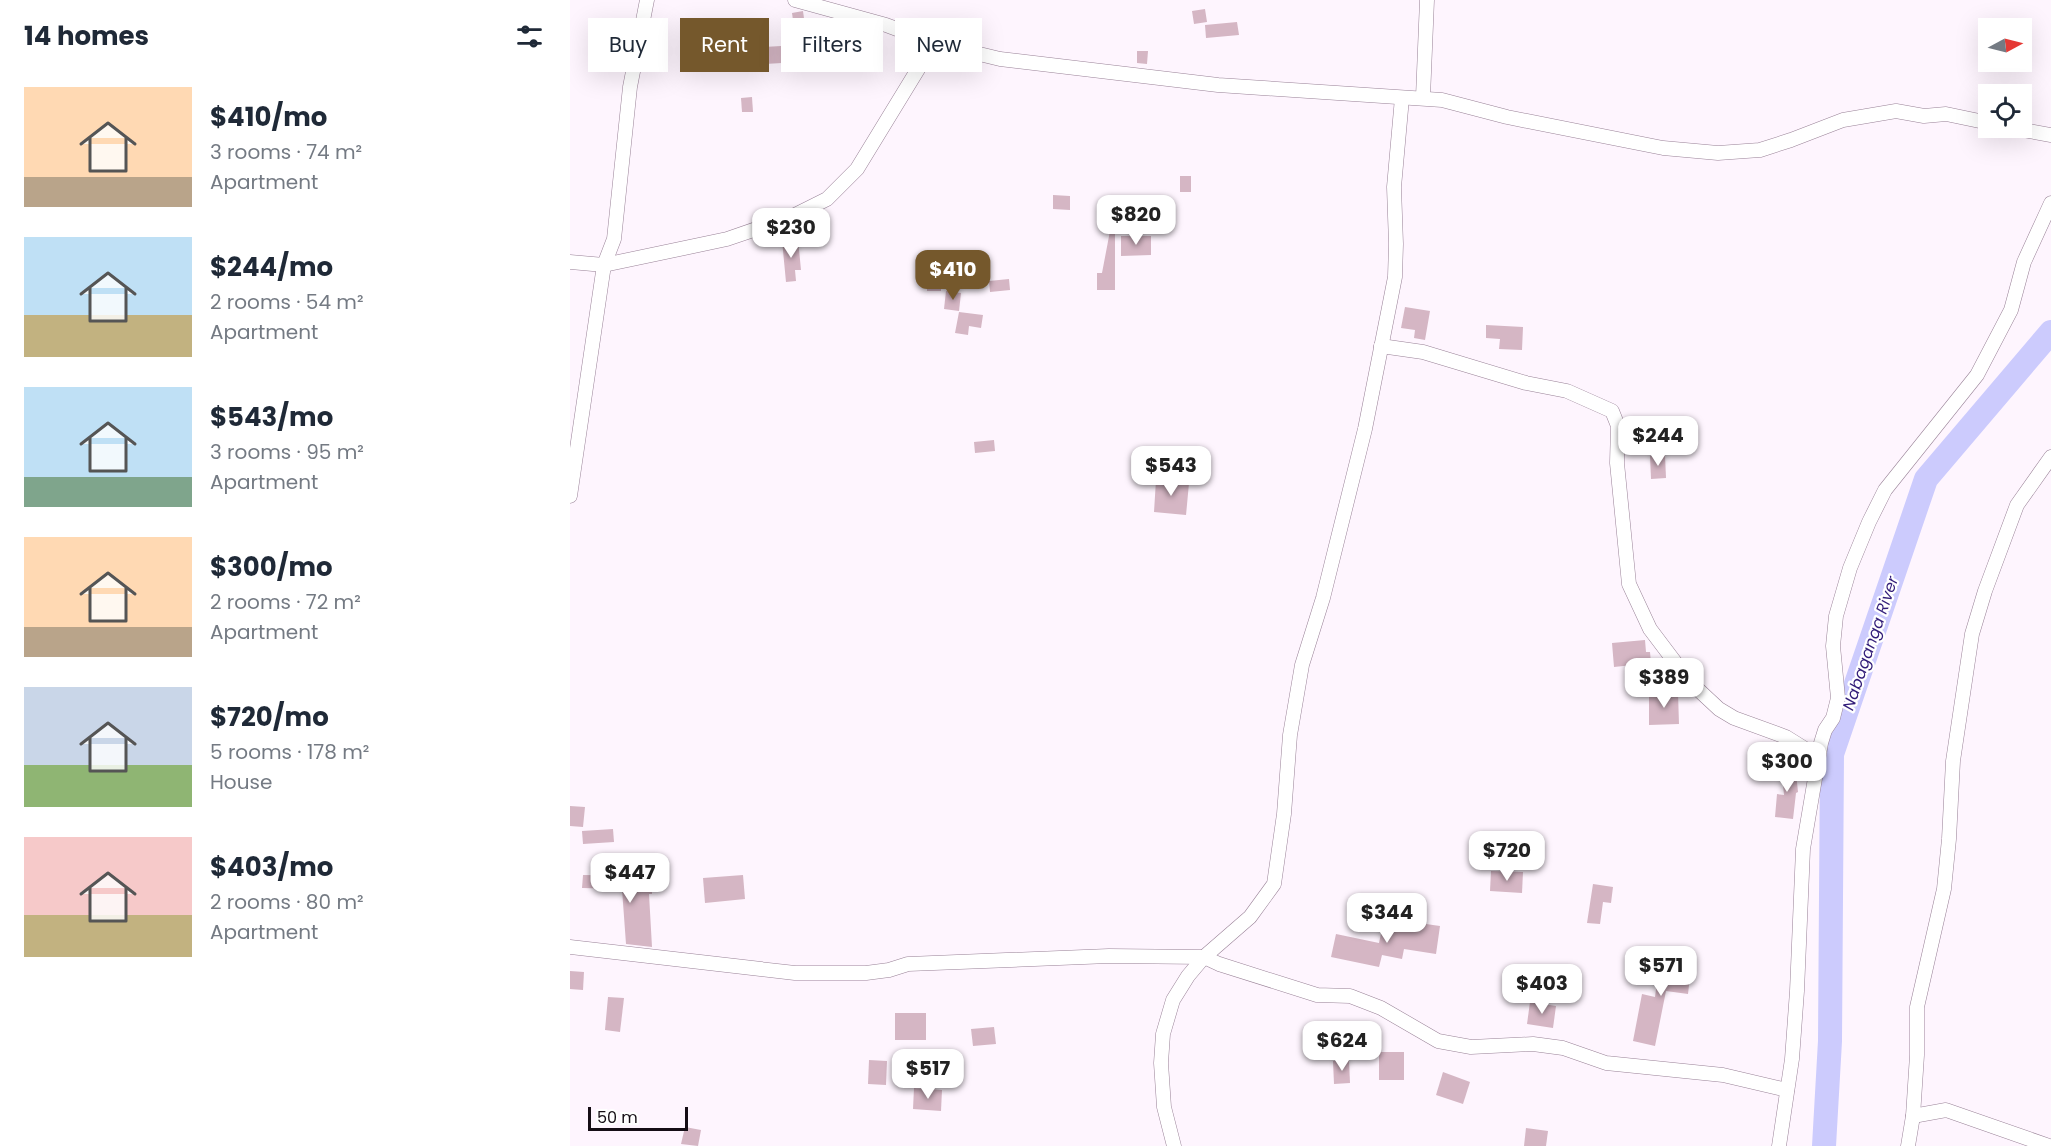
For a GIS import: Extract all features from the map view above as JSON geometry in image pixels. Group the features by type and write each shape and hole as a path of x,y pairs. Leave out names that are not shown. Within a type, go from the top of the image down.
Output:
{"street":[{"path":"570,496 604,265 614,238 630,87 647,0"},
{"path":"795,0 895,28"},
{"path":"1423,97 1427,0"},
{"path":"982,55 1023,62 1218,85 1402,98 1423,97 1507,117 1663,148 1718,153 1760,150 1843,120 1896,111 1924,116 1946,114 1978,121"},
{"path":"570,262 604,265 727,239 790,217 827,199 857,169 916,72"},
{"path":"1174,1146 1164,1107 1161,1063 1163,1034 1173,1000 1203,957 1250,916 1274,884 1284,814 1290,735 1302,666 1323,598 1365,429 1395,277 1394,187 1402,98"},
{"path":"2032,132 2051,135"},
{"path":"1779,1146 1792,1059 1803,849 1818,757 1825,730 1833,718 1839,698 1833,646 1836,616 1850,568 1885,490 1977,375 2011,310 2024,262 2051,203"},
{"path":"1381,346 1423,352 1526,383 1567,391 1612,411 1618,426 1617,463 1629,584 1650,629 1690,682 1719,709 1734,718 1786,737 1818,757"},
{"path":"1908,1146 1913,1116 1917,1055 1917,1007 1944,889 1953,761 1972,634 1985,591 2017,505 2051,457"},
{"path":"570,947 826,975 889,970 908,964 1009,959 1109,956 1203,957 1317,994 1350,996 1381,1008 1438,1041 1471,1047 1533,1044 1563,1048 1606,1063 1723,1076 1787,1090"},
{"path":"1913,1116 1946,1110 2049,1146"}],"building":[{"path":"1205,9 1207,22 1194,24 1192,11"},
{"path":"803,11 804,18 793,18 792,13"},
{"path":"1237,22 1239,35 1206,38 1205,25"},
{"path":"781,46 781,63 769,64 769,47"},
{"path":"1137,51 1148,51 1147,64 1137,63"},
{"path":"752,97 753,112 742,112 741,98"},
{"path":"1180,176 1191,176 1191,192 1180,192"},
{"path":"1053,195 1070,196 1070,210 1053,209"},
{"path":"1110,231 1115,232 1115,290 1097,290 1097,273 1102,273"},
{"path":"1121,236 1151,236 1151,255 1121,256"},
{"path":"798,239 801,270 795,270 796,281 786,282 782,240"},
{"path":"927,278 941,278 941,291 927,291"},
{"path":"1009,279 1010,290 990,292 989,281"},
{"path":"946,291 961,293 959,311 944,309"},
{"path":"1405,307 1430,311 1425,340 1414,338 1415,330 1401,328"},
{"path":"959,312 983,315 981,328 969,326 968,335 955,333"},
{"path":"1486,325 1523,327 1522,350 1499,349 1500,339 1486,338"},
{"path":"994,440 995,451 975,453 974,442"},
{"path":"1665,455 1666,478 1651,479 1650,456"},
{"path":"1156,480 1189,483 1186,515 1154,512"},
{"path":"1645,640 1646,652 1650,652 1651,663 1614,667 1612,643"},
{"path":"1649,693 1678,693 1679,724 1649,725"},
{"path":"1795,763 1798,792 1793,819 1775,817 1777,794 1784,795 1781,764"},
{"path":"570,806 585,807 583,827 570,826"},
{"path":"613,829 614,842 583,844 582,831"},
{"path":"1491,871 1523,872 1522,893 1490,891"},
{"path":"583,875 652,876 652,894 649,894 652,947 626,944 622,889 582,888"},
{"path":"743,875 745,899 705,903 703,878"},
{"path":"1593,884 1613,887 1611,903 1603,902 1600,924 1587,923"},
{"path":"1419,923 1440,926 1436,954 1404,949 1402,959 1382,955 1379,967 1331,957 1336,934 1379,943 1383,924 1418,931"},
{"path":"1661,951 1679,953 1677,966 1691,968 1688,994 1666,991 1655,1046 1633,1041 1642,994 1655,997"},
{"path":"570,971 584,972 583,990 570,989"},
{"path":"608,997 624,998 620,1032 605,1030"},
{"path":"1530,1002 1556,1006 1553,1028 1527,1024"},
{"path":"895,1013 926,1013 926,1040 895,1040"},
{"path":"994,1027 996,1044 973,1046 971,1029"},
{"path":"1379,1052 1404,1052 1404,1080 1379,1080"},
{"path":"869,1060 887,1061 886,1085 868,1084"},
{"path":"1349,1060 1350,1083 1334,1084 1333,1061"},
{"path":"1443,1072 1470,1082 1463,1104 1436,1095"},
{"path":"914,1088 942,1090 941,1111 913,1109"},
{"path":"685,1127 701,1130 698,1146 681,1144"},
{"path":"1526,1128 1548,1131 1546,1146 1524,1146"}],"waterway":[{"name":"Nabaganga River","path":"1824,1146 1830,1041 1832,754 1926,479 2051,332"}]}
